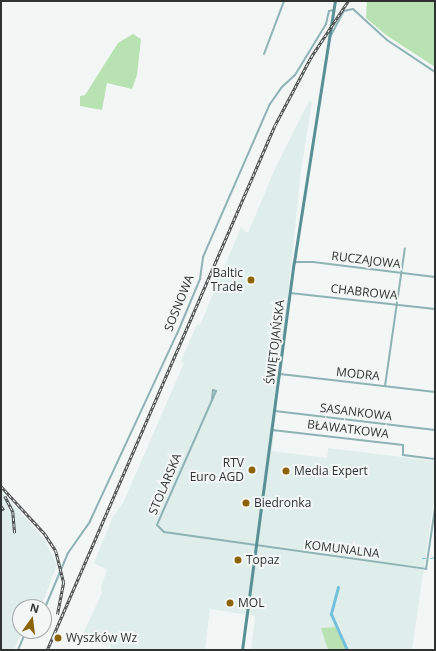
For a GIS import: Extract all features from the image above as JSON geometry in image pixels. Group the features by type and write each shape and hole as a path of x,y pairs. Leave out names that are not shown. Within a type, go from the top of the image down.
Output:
{"street":[{"path":"264,54 284,1"},
{"name":"ŚWIĘTOJAŃSKA","path":"242,650 294,262 335,1"},
{"name":"ŚWIĘTOJAŃSKA","path":"330,37 344,11 353,9 387,40 435,72"},
{"name":"SOSNOWA","path":"49,599 67,556 90,521 177,334 200,279 202,257 270,104 281,88 295,75 326,24 329,11 334,10"},
{"path":"385,386 405,248"},
{"name":"RUCZAJOWA","path":"294,262 435,277"},
{"name":"CHABROWA","path":"290,292 435,309"},
{"name":"MODRA","path":"280,374 435,392"},
{"name":"STOLARSKA","path":"212,399 157,525 164,532 256,546"},
{"name":"SASANKOWA","path":"275,411 435,430"},
{"name":"BŁAWATKOWA","path":"272,430 403,445 403,455 435,459"},
{"name":"KOMUNALNA","path":"256,546 426,569 435,508"},
{"path":"18,650 23,639"}],"shaded area":[{"path":"309,101 312,102 301,171 272,451 327,458 328,448 435,461 435,493 412,650 349,650 336,627 322,628 328,650 251,650 255,616 210,609 205,650 110,650 111,645 80,640 102,593 101,587 107,570 94,563 113,516 123,503 184,363 181,361 197,324 200,325 241,227 248,233 276,166"},
{"path":"1,491 45,540 57,565 44,599 12,599 12,639 19,639 14,650 1,650"}],"green space":[{"path":"367,1 435,1 435,67 386,35 366,18"},
{"path":"133,34 141,39 137,75 132,89 107,83 102,110 80,106 80,96 85,95 118,43"},
{"path":"336,627 349,650 328,650 321,628"}],"waterway":[{"path":"430,558 435,557"},
{"path":"338,587 331,614 347,650"}],"railway":[{"path":"47,650 275,125 311,57 348,1"},
{"path":"1,486 45,534 56,551 64,582 58,614"},
{"path":"5,496 13,512 15,533"},
{"path":"1,506 4,510"}],"place":[{"name":"Baltic Trade","path":"251,280"},
{"name":"RTV Euro AGD","path":"252,470"},
{"name":"Media Expert","path":"286,471"},
{"name":"Biedronka","path":"246,503"},
{"name":"Topaz","path":"238,560"},
{"name":"MOL","path":"230,603"},
{"name":"Wyszków Wz","path":"58,638"}]}
